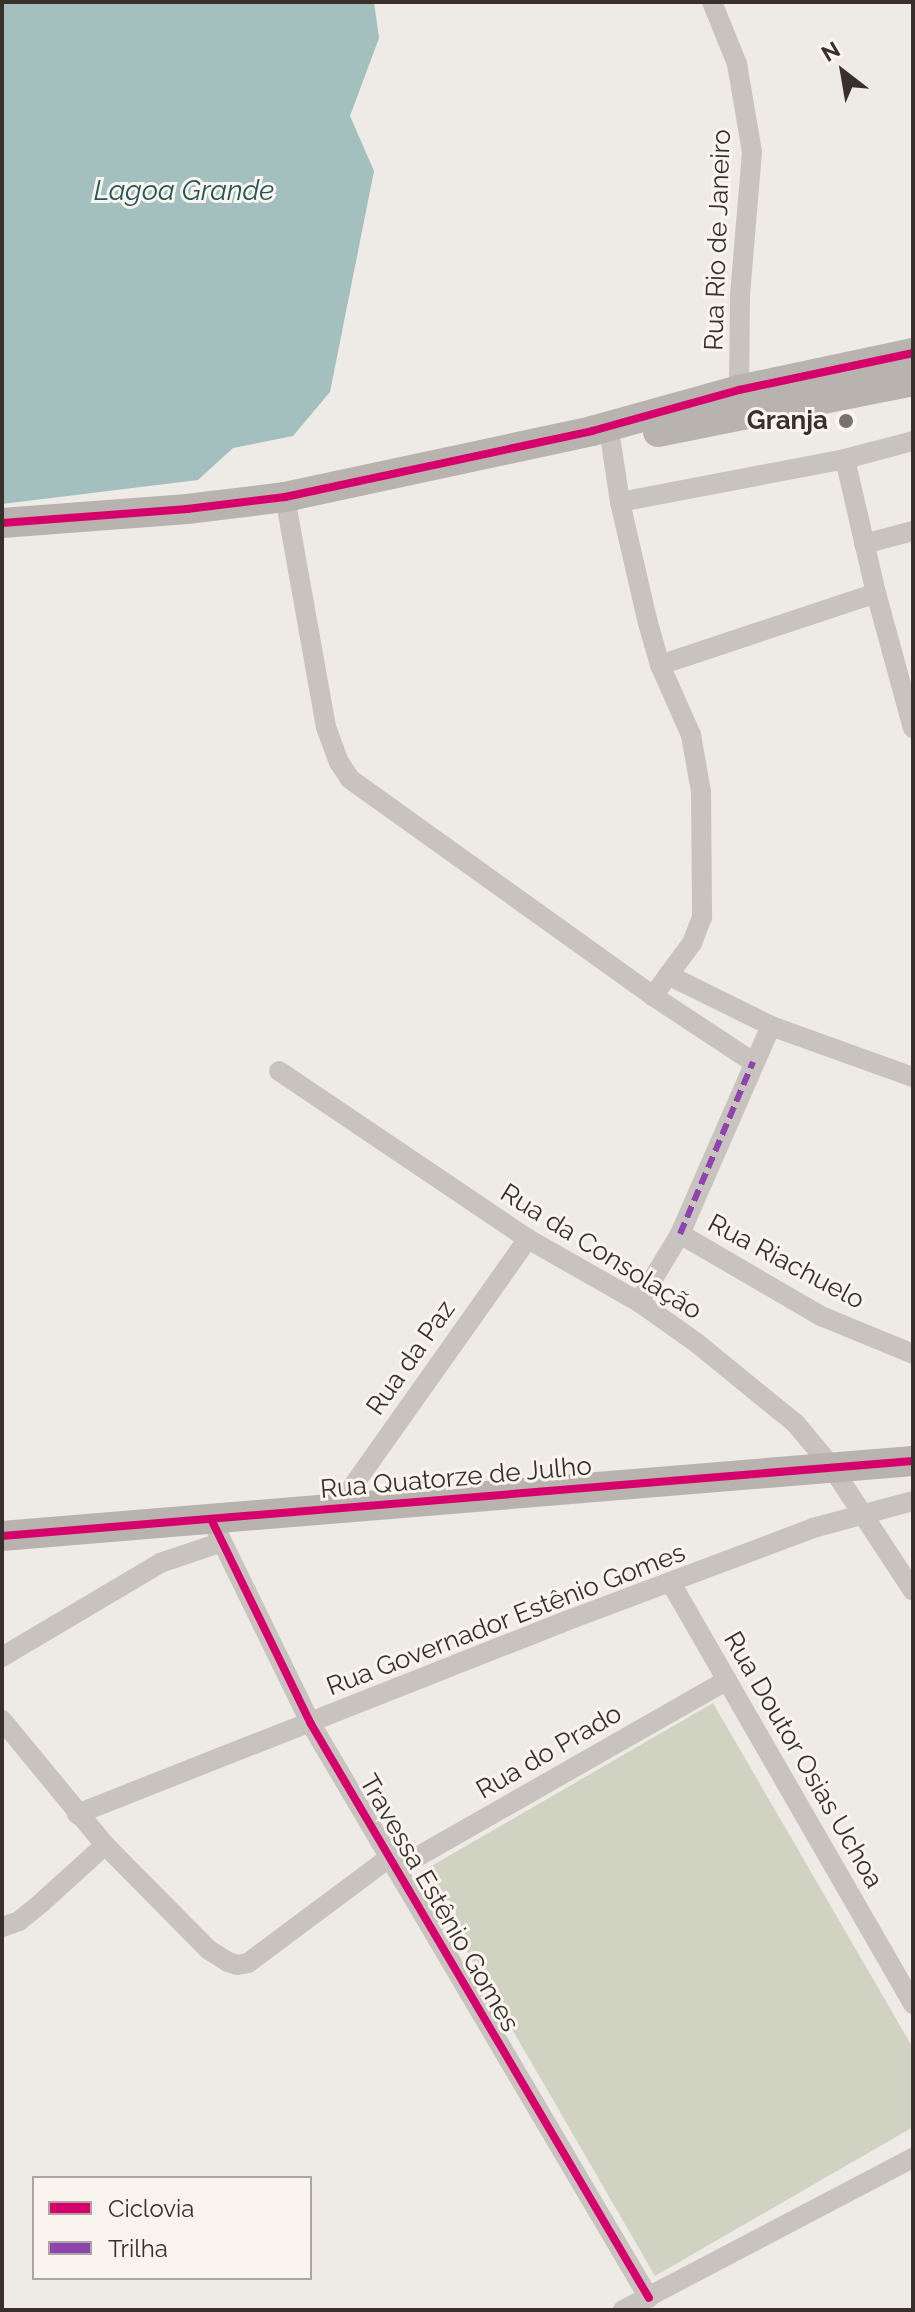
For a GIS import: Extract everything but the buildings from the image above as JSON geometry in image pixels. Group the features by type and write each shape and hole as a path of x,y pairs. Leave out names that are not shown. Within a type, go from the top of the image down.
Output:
{"street":[{"name":"Rua Rio de Janeiro","path":"712,2 737,64 752,152 740,295 739,390"},
{"path":"2,523 187,509 285,497 602,437 834,382 913,353"},
{"path":"602,437 739,390 834,382 913,381"},
{"path":"602,437 660,665 691,735 701,792 702,917 692,943 653,996"},
{"path":"620,502 845,459 913,441"},
{"path":"845,459 876,593 913,728"},
{"path":"285,497 326,727 350,779 653,996 753,1062"},
{"path":"864,544 913,531"},
{"path":"660,665 876,593"},
{"path":"668,975 771,1026 913,1077"},
{"path":"639,1302 680,1234 771,1026"},
{"name":"Rua da Consolação","path":"279,1071 528,1239 639,1302 698,1344 796,1424 831,1466 913,1591"},
{"name":"Rua Riachuelo","path":"680,1234 821,1316 913,1354"},
{"name":"Rua da Paz","path":"338,1507 528,1239"},
{"name":"Rua Quatorze de Julho","path":"2,1536 216,1530 338,1507 913,1461"},
{"name":"Rua Governador Estênio Gomes","path":"77,1814 566,1621 863,1513 913,1501"},
{"path":"2,1657 216,1530"},
{"name":"Travessa Estênio Gomes","path":"216,1530 311,1724 649,2298"},
{"name":"Rua Doutor Osias Uchoa","path":"671,1583 913,2004"},
{"name":"Rua do Prado","path":"105,1845 209,1950 237,1965 270,1948 392,1864 727,1680"},
{"path":"2,1720 105,1845 40,1904 5,1927 2,1947"},
{"path":"623,2310 913,2158"}],"green space":[{"path":"713,1703 913,2048 913,2127 655,2276 421,1872"}],"water":[{"name":"Lagoa Grande","path":"2,2 374,2 379,38 350,116 374,171 330,392 293,436 233,448 198,480 2,504"}],"marked path":[{"path":"680,1234 753,1062"}],"cycle path":[{"path":"2,523 187,509 285,497 592,431 739,390 913,353"},
{"path":"2,1536 913,1461"},
{"path":"211,1519 311,1724 649,2298"}],"place":[{"name":"Granja","path":"846,421"}]}
